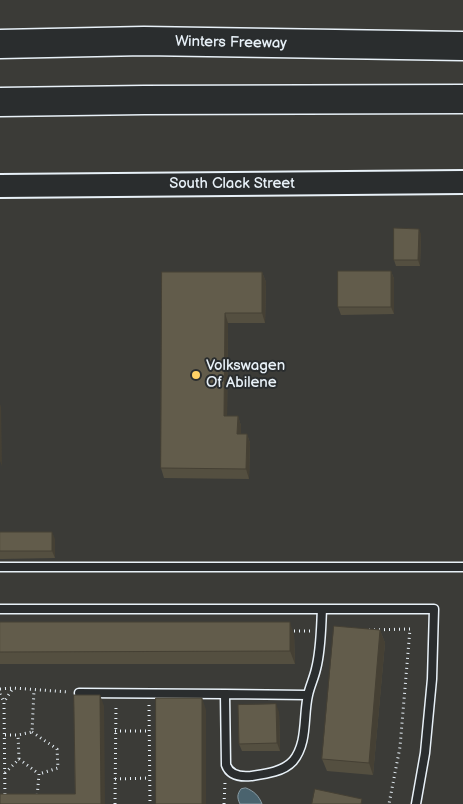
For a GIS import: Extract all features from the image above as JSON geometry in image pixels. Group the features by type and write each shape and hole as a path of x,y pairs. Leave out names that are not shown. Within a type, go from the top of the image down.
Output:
{"highway":[{"name":"Winters Freeway","path":"0,44 144,41 463,46"},
{"path":"0,102 463,99"}],"main road":[{"name":"South Clack Street","path":"0,186 463,182"}],"lane":[{"path":"0,567 463,567"},
{"path":"0,609 434,609 431,688 416,804"},
{"path":"225,694 227,769 242,777 274,772 289,765 298,755 302,740 308,696 320,650 322,609"},
{"path":"79,693 308,696"}],"path":[{"path":"360,630 410,629 400,746 389,804"},
{"path":"282,631 321,631"},
{"path":"0,689 13,688 79,693"},
{"path":"4,702 13,688"},
{"path":"32,732 34,690"},
{"path":"0,694 4,702 5,804"},
{"path":"115,804 115,706 125,694"},
{"path":"149,694 150,804"},
{"path":"115,731 150,731"},
{"path":"5,735 32,732 57,749 58,768 39,774"},
{"path":"5,773 19,759 18,735"},
{"path":"19,759 39,774"},
{"path":"37,803 39,774"},
{"path":"115,779 150,778"}],"water":[{"path":"246,788 256,794 262,804 240,804 239,793 241,789"}],"building":[{"path":"394,228 419,229 418,260 394,260"},
{"path":"338,271 391,271 391,307 338,307"},
{"name":"Volkswagen Of Abilene","path":"162,272 262,272 262,313 225,313 224,416 238,416 237,434 247,434 246,469 161,468"},
{"path":"0,532 52,532 52,551 0,551"},
{"path":"0,622 290,622 290,651 0,652"},
{"path":"334,626 380,630 369,763 322,759"},
{"path":"74,695 100,695 101,804 0,804 0,794 75,794"},
{"path":"156,698 202,698 202,804 156,804"},
{"path":"276,704 277,743 239,744 238,705"},
{"path":"315,789 362,799 361,804 312,804"}],"place":[{"name":"Volkswagen Of Abilene","path":"196,375"}]}
